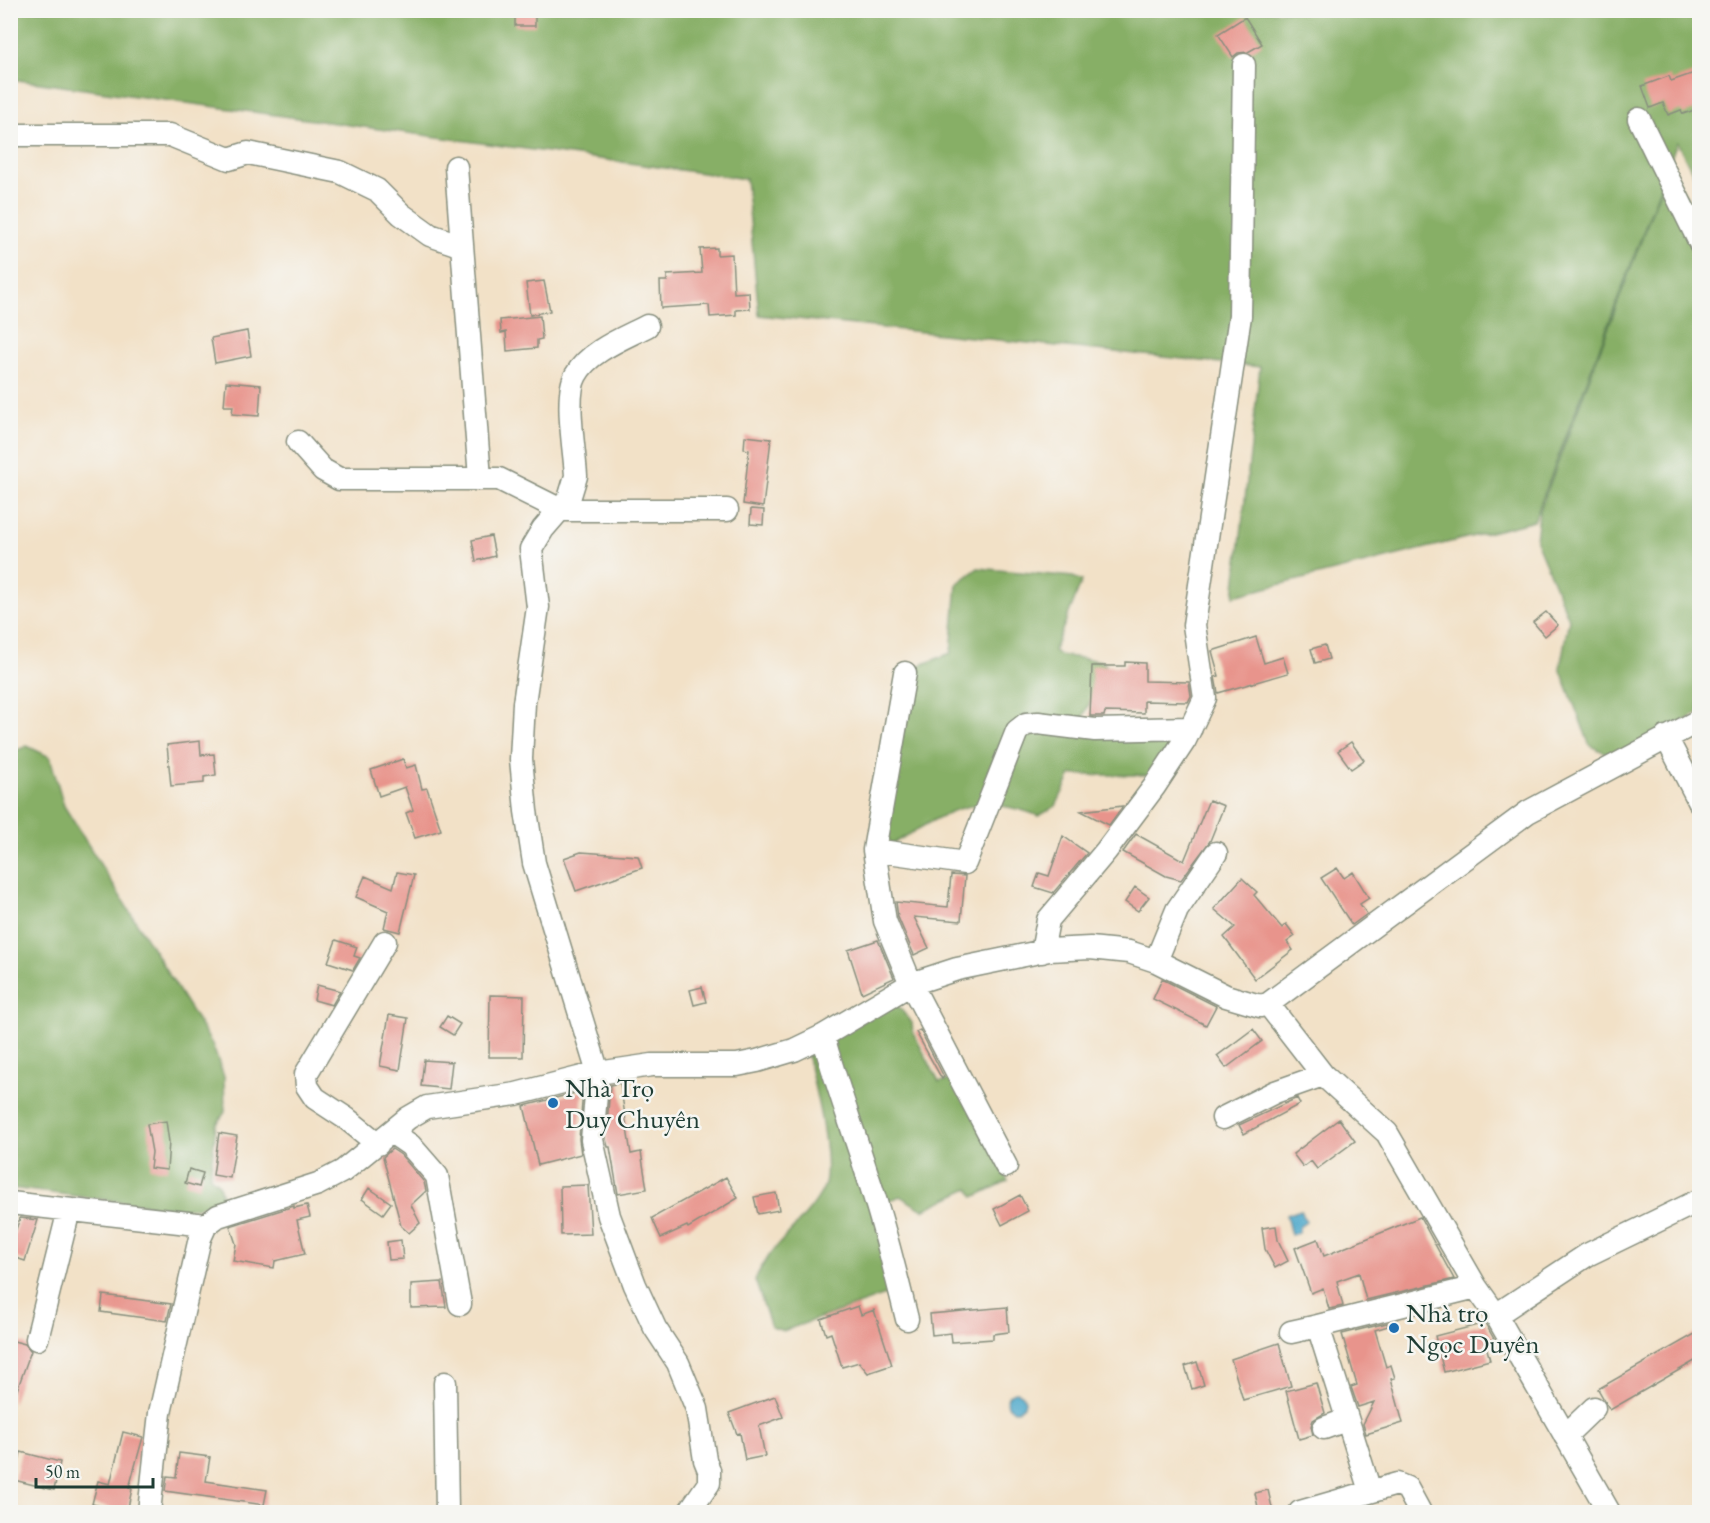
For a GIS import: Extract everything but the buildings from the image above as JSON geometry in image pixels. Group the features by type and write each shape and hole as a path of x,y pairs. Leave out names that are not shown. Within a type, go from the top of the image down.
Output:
{"street":[{"path":"1042,952 1048,921 1106,851 1154,787 1191,728 1205,698 1194,625 1240,316 1244,65"},
{"path":"1639,119 1700,243"},
{"path":"10,135 170,135 229,159 248,153 340,172 377,190 401,214 430,235 462,246"},
{"path":"456,167 480,478"},
{"path":"647,326 602,351 576,375 571,388 576,476 574,490 561,510 543,529 531,549 538,607 524,703 521,759 534,863 598,1073 592,1140 609,1216 635,1285 655,1328 678,1364 697,1409 705,1460 710,1470 709,1483 689,1512"},
{"path":"298,442 323,470 339,479 499,479 561,510 727,510"},
{"path":"905,673 874,850 885,921 911,984 1006,1166"},
{"path":"149,1512 160,1413 200,1238 206,1225 228,1210 318,1184 343,1171 408,1118 428,1107 516,1094 598,1073 652,1065 737,1065 794,1050 823,1036 911,984 957,969 1042,952 1090,948 1129,952 1156,961 1226,996 1260,1006 1268,1004 1528,812 1700,720"},
{"path":"874,850 965,862 1017,731 1026,724 1038,723 1095,730 1191,728"},
{"path":"1666,737 1700,803"},
{"path":"1156,961 1177,910 1216,853"},
{"path":"385,942 306,1074 307,1086 315,1098 347,1119 385,1138 410,1145 437,1176 460,1304"},
{"path":"1268,1004 1323,1075 1387,1133 1476,1287 1496,1315 1609,1512"},
{"path":"823,1036 886,1236 907,1319"},
{"path":"1223,1118 1275,1092 1323,1075"},
{"path":"1496,1315 1587,1256 1700,1200"},
{"path":"10,1203 206,1225"},
{"path":"37,1339 69,1210"},
{"path":"1291,1332 1476,1287"},
{"path":"1318,1326 1370,1491"},
{"path":"444,1383 447,1512"},
{"path":"1565,1436 1594,1408"},
{"path":"1324,1428 1346,1420"},
{"path":"1300,1512 1397,1484 1407,1488 1420,1512"}],"green space":[{"path":"11,10 1699,11 1699,185 1677,142 1534,521 1234,596 1260,367 759,315 746,179 11,79"},
{"path":"1668,169 1700,218 1699,713 1615,757 1590,746 1560,668 1569,619 1536,541 1539,513"},
{"path":"978,568 1073,577 1082,581 1054,650 1059,655 1101,661 1106,665 1082,720 1089,732 1165,742 1170,751 1153,775 1071,775 1056,806 1039,816 1015,808 995,805 961,808 929,822 892,844 883,833 884,823 916,667 951,653 957,584"},
{"path":"27,746 50,757 64,806 212,1044 224,1077 225,1112 216,1125 210,1177 219,1184 222,1197 216,1204 182,1209 11,1188 10,753"},
{"path":"894,1001 912,1023 913,1032 939,1082 954,1079 1008,1181 974,1197 969,1188 923,1210 900,1196 873,1208 894,1292 783,1331 771,1327 755,1280 770,1255 816,1201 823,1189 826,1177 822,1122 807,1053"}],"water":[{"path":"1301,1210 1306,1222 1299,1227 1298,1233 1291,1235 1286,1215"},
{"path":"1016,1392 1022,1395 1025,1401 1022,1407 1016,1410 1010,1407 1007,1401 1010,1395"}],"place":[{"name":"Nhà Trọ Duy Chuyên","path":"553,1103"},
{"name":"Nhà trọ Ngọc Duyên","path":"1394,1328"}]}
